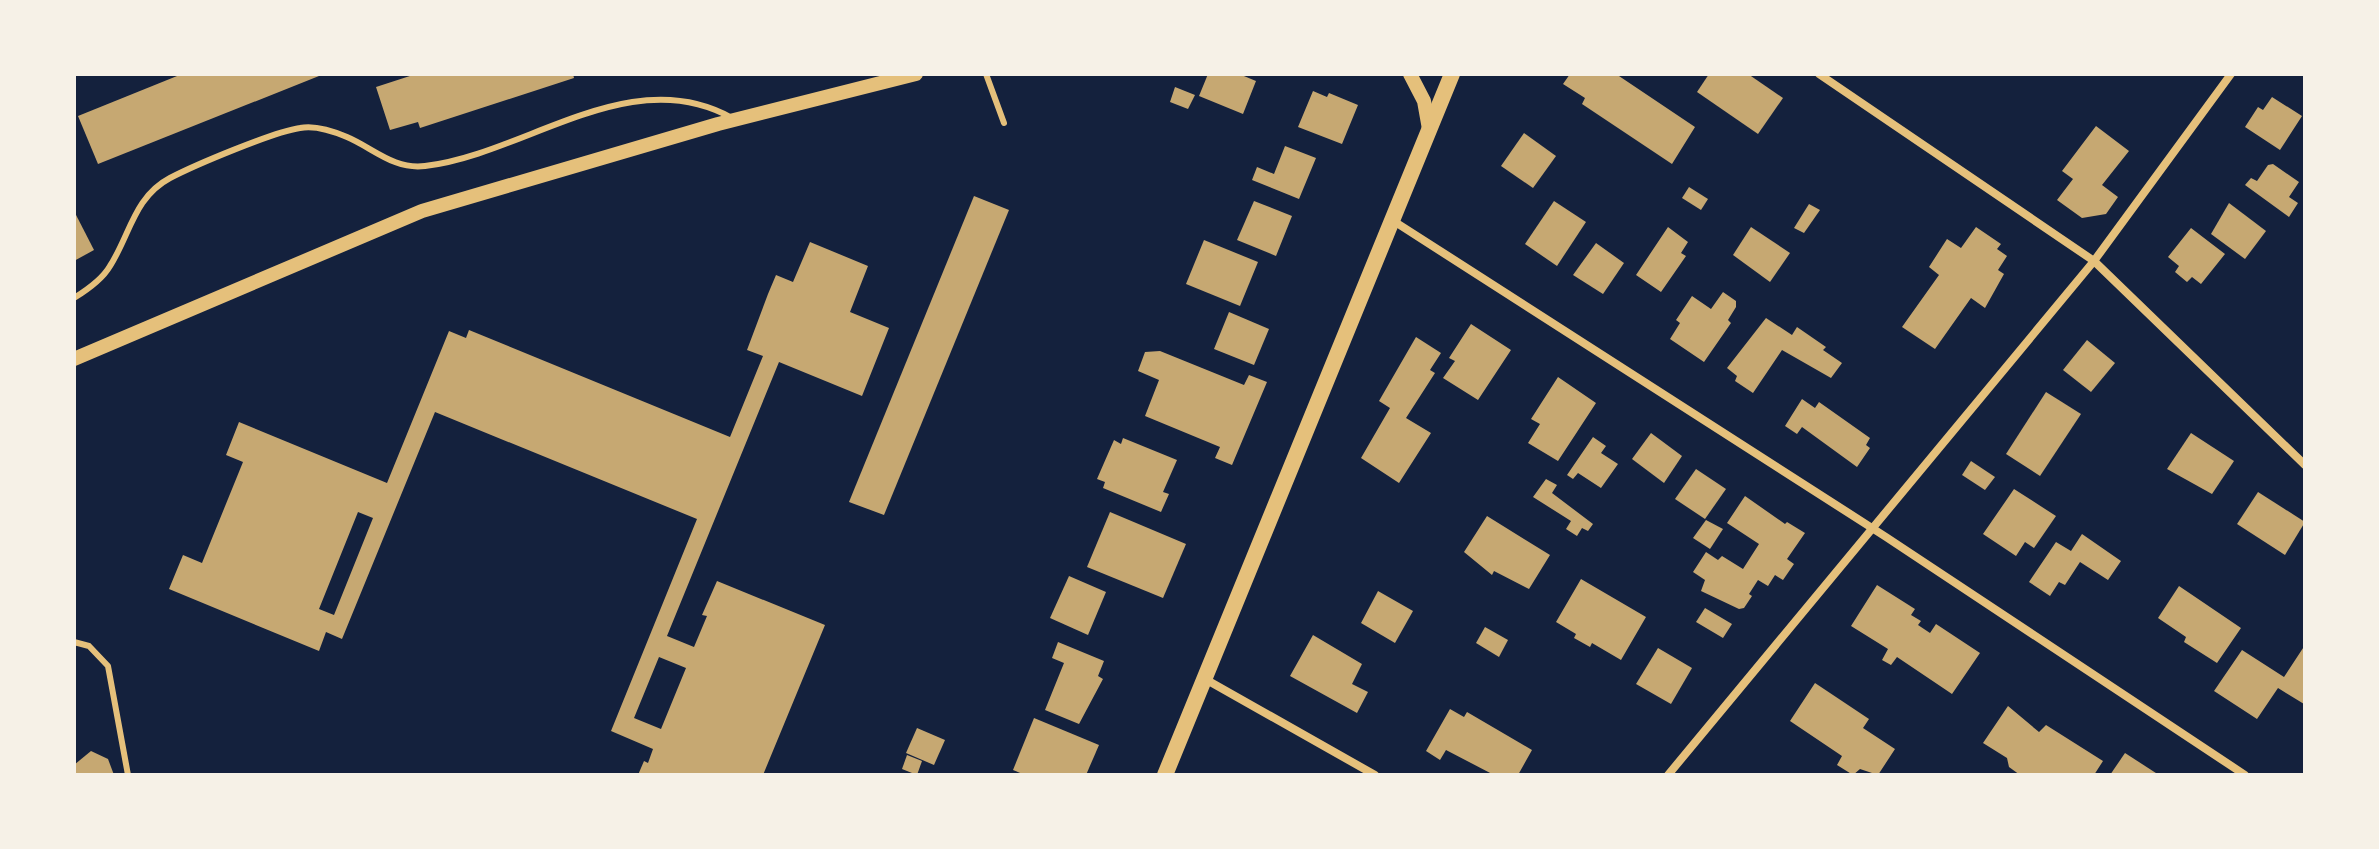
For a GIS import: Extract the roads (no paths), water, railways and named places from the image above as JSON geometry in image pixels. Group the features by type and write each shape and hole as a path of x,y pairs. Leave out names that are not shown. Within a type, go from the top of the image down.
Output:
{"main road":[{"path":"1165,775 1452,74"}],"street":[{"path":"74,359 422,211 735,120 916,74"},
{"path":"1410,74 1424,101 1429,129"},
{"path":"1819,74 2094,261 2305,465"},
{"path":"1668,775 2094,261 2231,74"},
{"path":"1392,220 1872,528 2245,775"},
{"path":"1205,678 1375,775"}],"lane":[{"path":"986,74 1004,123"},
{"path":"74,298 110,266 138,206 169,178 288,130 315,127 361,143 386,159 423,166 615,105 665,98 706,104 735,120"},
{"path":"74,642 89,646 108,666 128,775"}]}
